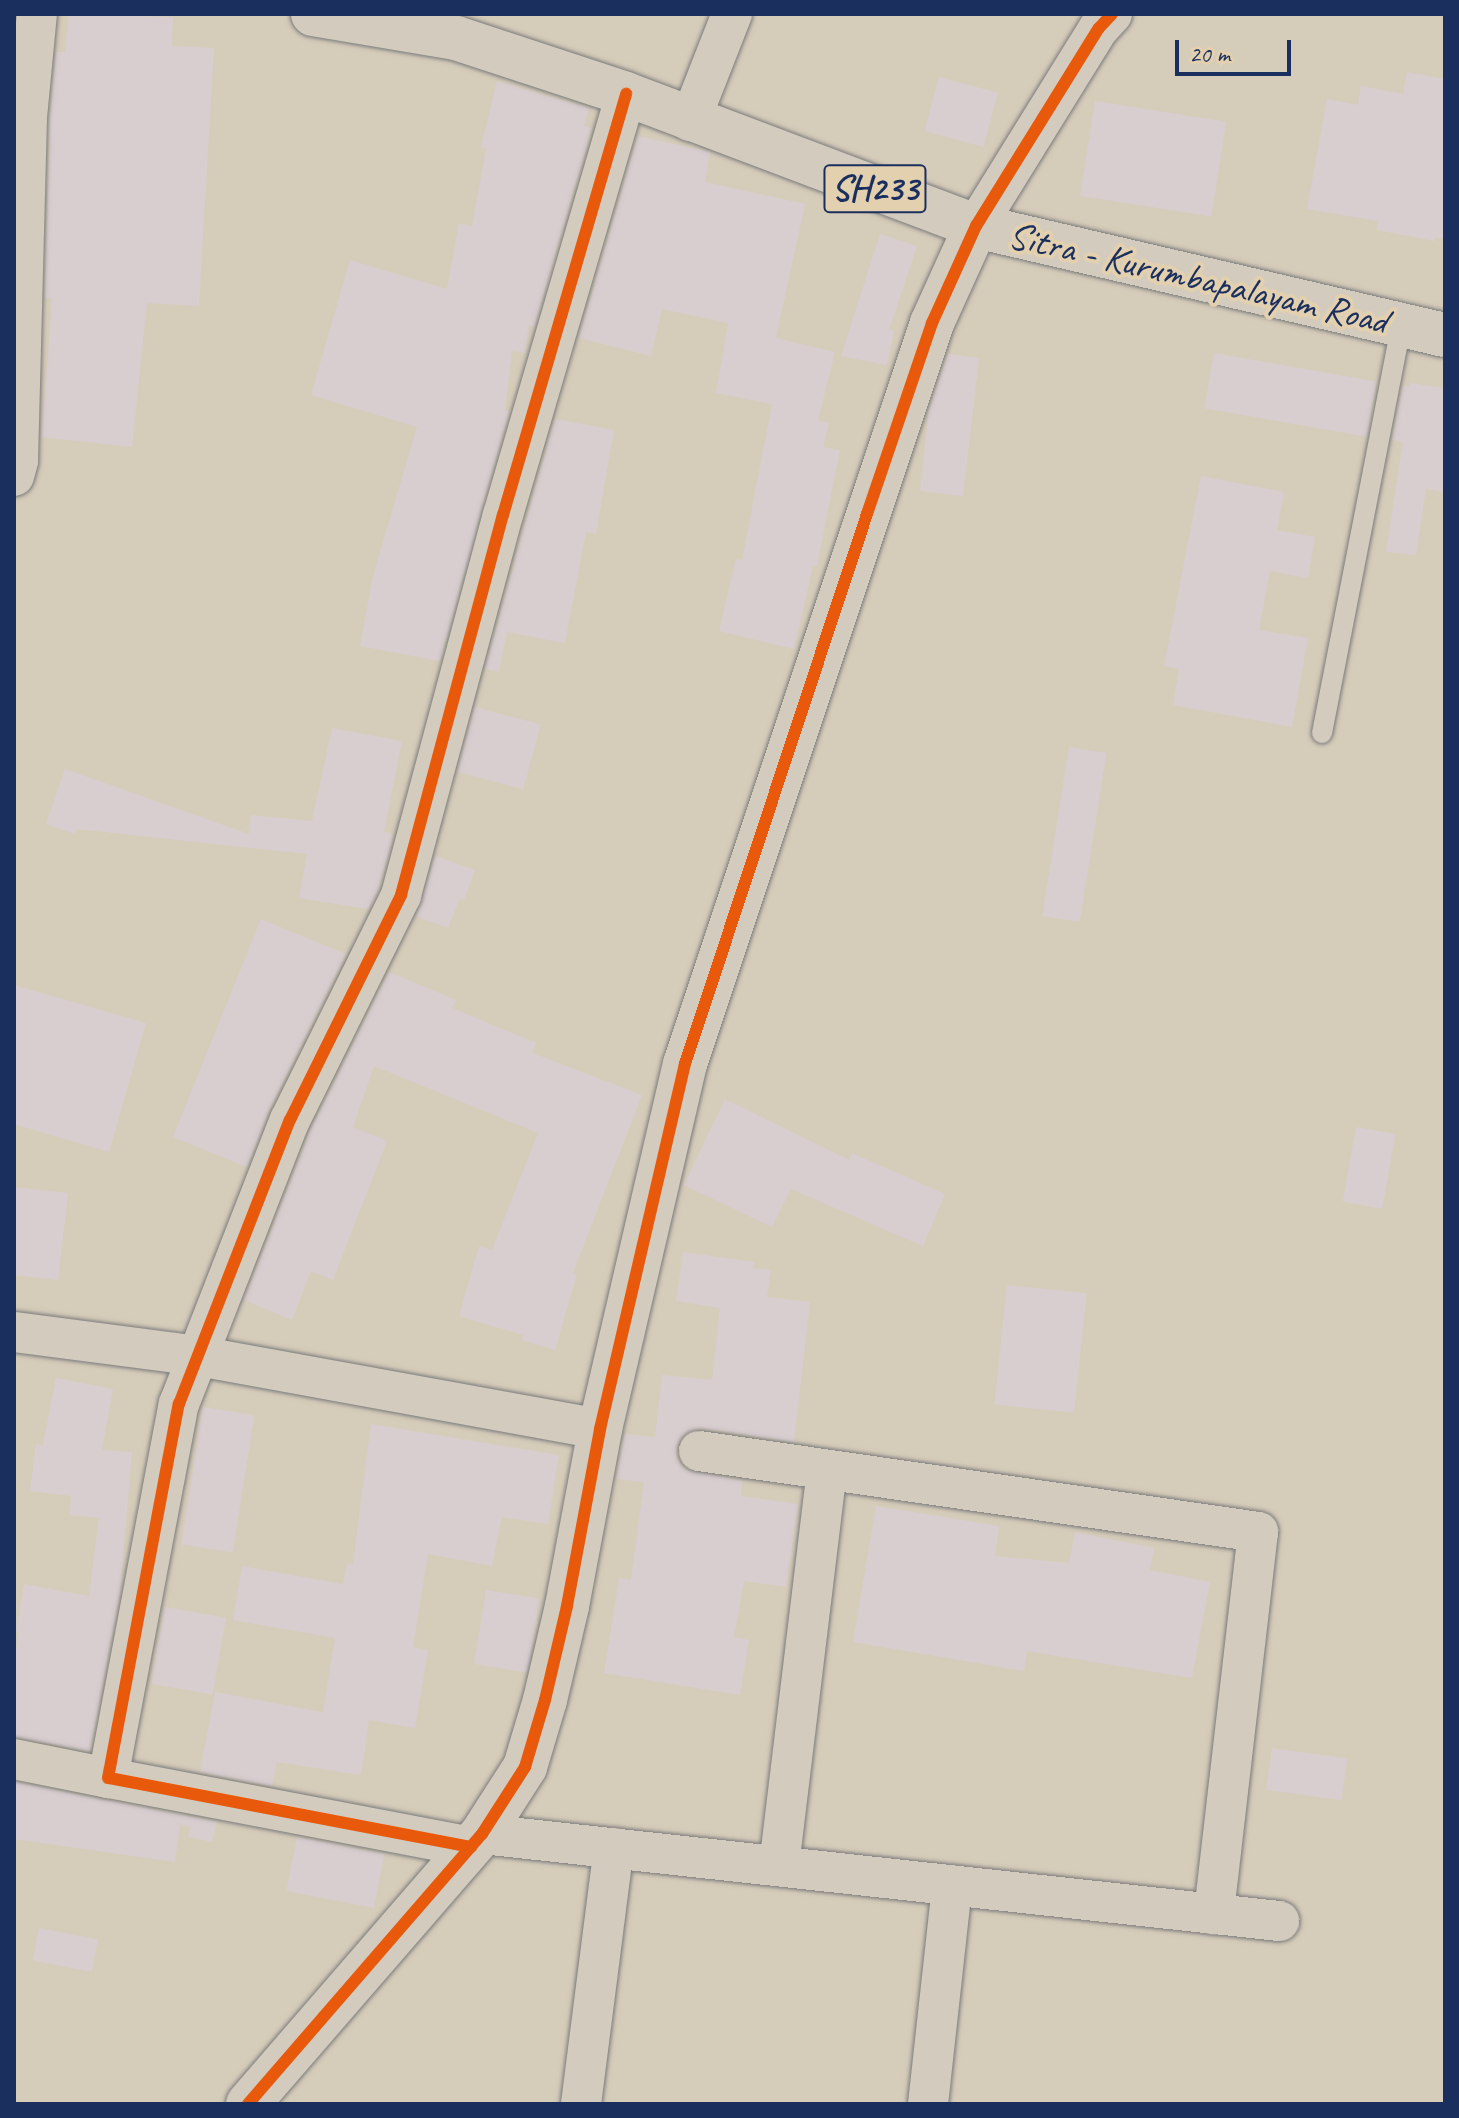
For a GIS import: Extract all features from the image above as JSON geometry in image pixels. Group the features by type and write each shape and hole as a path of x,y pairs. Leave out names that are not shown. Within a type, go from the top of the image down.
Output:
{"street":[{"path":"14,476 18,461 27,117 37,14"},
{"name":"Sitra - Kurumbapalayam Road","path":"313,14 456,38 626,94 690,121 976,226 1445,335"},
{"path":"690,121 732,14"},
{"path":"248,2104 476,1840 525,1767 545,1700 600,1429 685,1064 927,338 976,226 1099,28 1112,14"},
{"path":"108,1778 179,1404 290,1120 401,895 503,515 626,94"},
{"path":"14,1332 198,1356 600,1429"},
{"path":"699,1451 1258,1532 1214,1914"},
{"path":"779,1866 827,1470"},
{"path":"14,1759 108,1778 476,1840 614,1848 1279,1921"},
{"path":"581,2104 614,1848"},
{"path":"928,2104 952,1885"}],"lane":[{"path":"1322,733 1401,325"}],"building":[{"path":"69,14 173,17 172,46 214,48 199,306 147,303 132,447 42,437 52,298 45,298 50,118 56,52 65,52"},
{"path":"1407,72 1445,79 1445,239 1435,238 1435,241 1377,230 1378,221 1307,209 1327,99 1358,105 1361,86 1403,94"},
{"path":"939,77 998,93 983,147 925,131"},
{"path":"497,81 589,108 584,126 592,128 534,327 529,325 525,353 512,351 505,411 509,411 440,661 360,646 373,576 417,427 311,395 350,260 447,289 459,223 472,226 486,149 481,148"},
{"path":"1095,101 1226,122 1211,217 1080,196"},
{"path":"638,136 710,152 705,182 805,204 776,338 835,352 818,420 829,423 823,447 840,450 817,566 813,566 794,649 719,631 736,559 742,560 772,404 716,393 728,323 662,309 651,356 579,338"},
{"path":"880,234 917,246 889,330 894,331 887,365 841,356"},
{"path":"1214,353 1376,382 1367,437 1204,408"},
{"path":"948,354 979,358 963,496 920,491 929,410"},
{"path":"1410,383 1445,388 1445,492 1426,489 1416,555 1386,552 1403,442 1392,440 1403,385 1410,387"},
{"path":"555,419 614,430 596,534 586,532 565,643 507,632 499,672 485,669"},
{"path":"1201,476 1284,492 1277,530 1315,537 1308,578 1270,571 1259,630 1308,638 1292,727 1173,705 1179,669 1164,666"},
{"path":"475,707 541,725 523,789 458,772"},
{"path":"332,728 402,741 384,832 391,833 392,840 379,887 368,909 299,898 307,854 77,829 75,834 46,824 65,769 249,834 251,815 312,821"},
{"path":"1069,747 1107,753 1080,922 1042,916"},
{"path":"435,856 475,870 464,900 460,898 448,928 416,916"},
{"path":"261,919 346,954 269,1110 247,1167 173,1137"},
{"path":"389,972 456,1000 452,1008 536,1043 532,1053 642,1095 573,1273 577,1274 555,1350 522,1340 523,1335 459,1316 479,1246 492,1250 538,1133 374,1066 353,1127 387,1141 333,1280 311,1271 292,1320 244,1300 311,1129"},
{"path":"14,985 146,1023 109,1152 14,1124"},
{"path":"725,1099 849,1160 852,1153 945,1194 923,1246 791,1189 772,1227 684,1185"},
{"path":"1356,1127 1395,1134 1382,1209 1343,1202"},
{"path":"14,1187 68,1193 58,1280 14,1275"},
{"path":"683,1252 755,1262 752,1268 771,1270 767,1297 810,1302 794,1442 702,1428 682,1436 676,1447 677,1459 685,1469 742,1481 741,1496 798,1504 786,1587 744,1581 734,1637 749,1640 740,1695 604,1673 619,1578 631,1580 644,1482 616,1479 625,1434 655,1437 662,1375 712,1380 720,1308 676,1301"},
{"path":"1007,1285 1087,1293 1074,1413 994,1404"},
{"path":"56,1378 113,1389 102,1450 132,1452 120,1593 90,1751 14,1737 14,1665 19,1632 16,1631 24,1584 89,1596 99,1518 69,1515 71,1496 30,1491 36,1444 43,1445"},
{"path":"203,1407 254,1415 233,1552 181,1544"},
{"path":"371,1424 559,1455 548,1524 502,1517 492,1566 428,1554 413,1647 428,1650 415,1728 369,1720 361,1775 277,1762 272,1786 200,1772 215,1692 323,1712 335,1638 233,1620 242,1566 343,1584 347,1563 353,1564"},
{"path":"876,1506 999,1526 995,1556 1069,1563 1075,1532 1154,1548 1150,1570 1210,1582 1192,1678 1027,1651 1024,1671 853,1642"},
{"path":"486,1590 539,1598 528,1673 474,1664"},
{"path":"165,1607 226,1618 213,1695 151,1684"},
{"path":"1272,1748 1347,1759 1341,1800 1266,1790"},
{"path":"14,1782 217,1822 212,1842 188,1837 190,1827 180,1824 175,1862 14,1839"},
{"path":"297,1837 384,1854 374,1908 287,1891"},
{"path":"39,1928 98,1939 92,1972 33,1960"}],"cycle path":[{"path":"248,2104 482,1834 525,1767 545,1700 567,1606 600,1429 685,1064 867,514 932,323 976,226 1099,28 1112,14"},
{"path":"471,1847 108,1778 179,1404 290,1120 401,895 503,515 626,94"}]}
